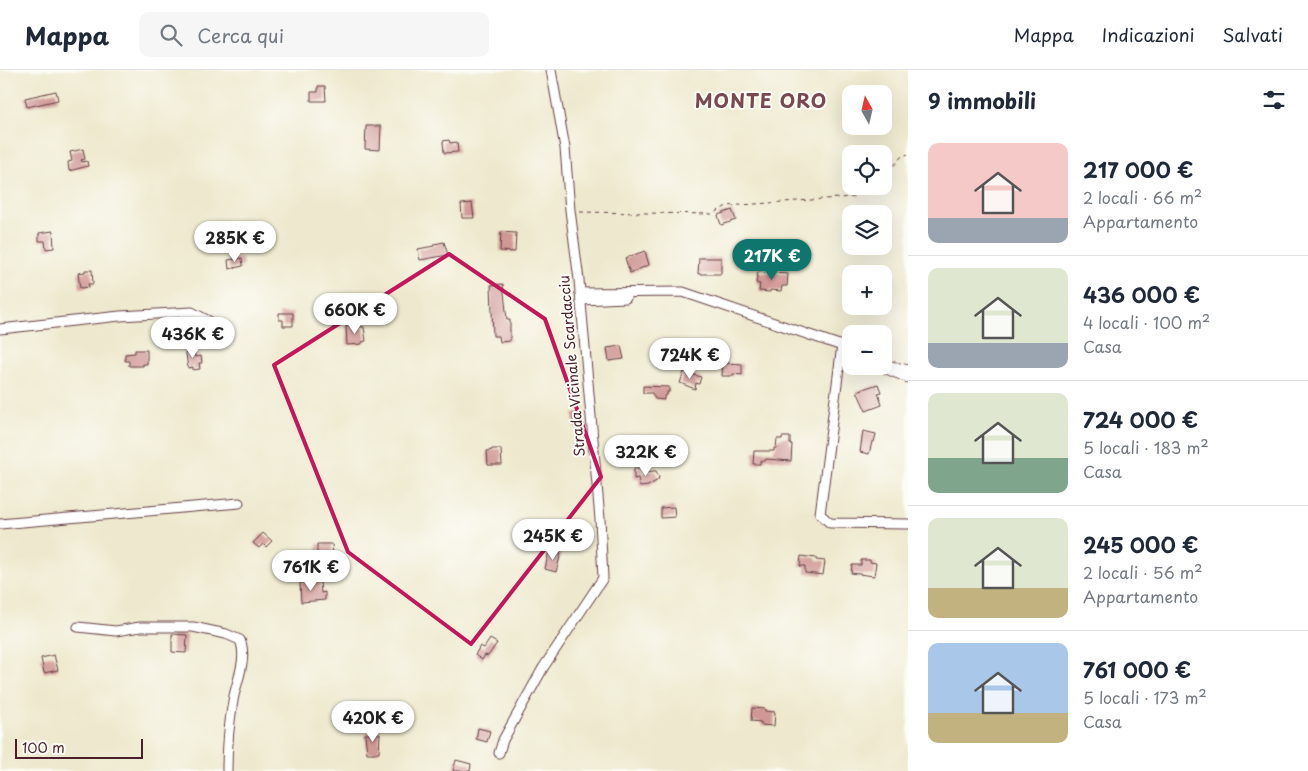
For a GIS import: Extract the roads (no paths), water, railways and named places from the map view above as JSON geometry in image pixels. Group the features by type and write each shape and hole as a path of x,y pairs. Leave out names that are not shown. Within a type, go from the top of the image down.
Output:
{"street":[{"name":"Strada Vicinale Scardacciu","path":"500,753 503,740 543,668 603,578 600,520 581,297 570,210 565,148 551,70"},
{"path":"581,297 683,292 842,347"},
{"path":"0,329 120,316 192,312 209,321"},
{"path":"892,367 908,370"},
{"path":"842,368 820,514 830,523 908,524"},
{"path":"892,371 908,378"},
{"path":"0,524 239,503"},
{"path":"78,627 116,631 140,627 192,627 226,634 240,640 244,648 233,700 227,750 227,771"}],"district":[{"name":"MONTE ORO","path":"761,101"}]}
